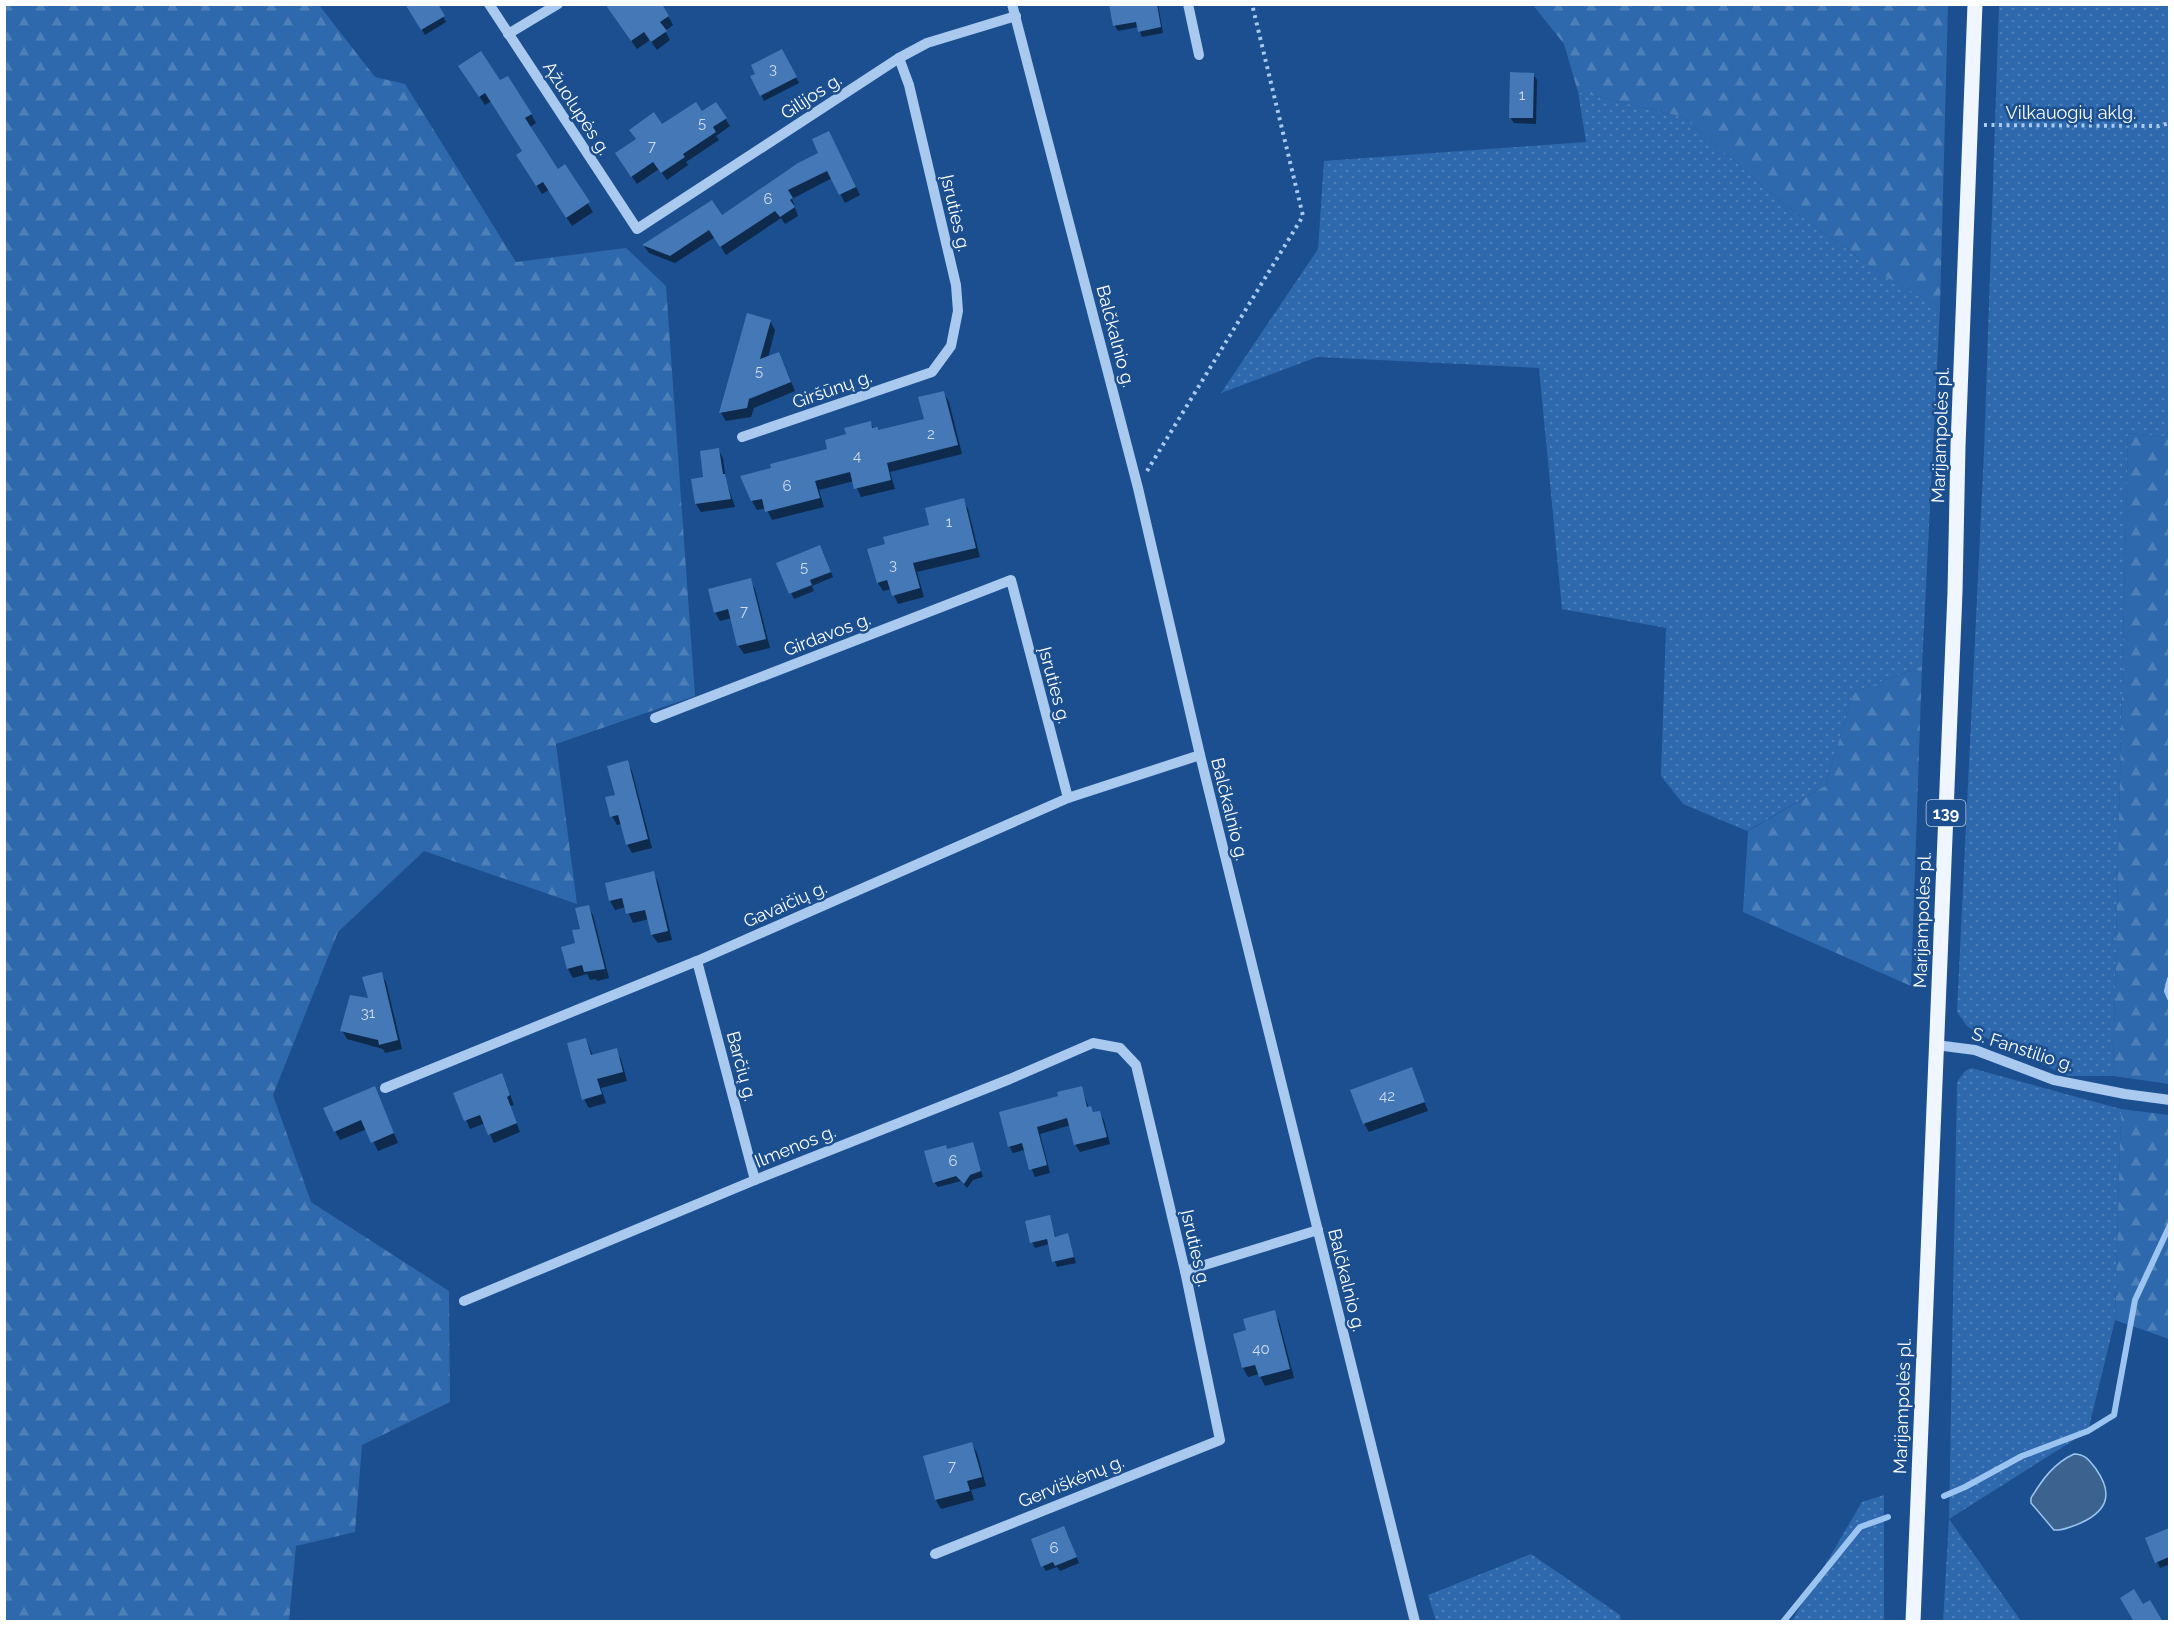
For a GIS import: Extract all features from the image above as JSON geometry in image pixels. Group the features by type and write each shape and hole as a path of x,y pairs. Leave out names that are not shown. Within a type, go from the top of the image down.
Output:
{"main road":[{"name":"Marijampolės pl.","path":"1913,1622 1955,592 1958,446 1975,4"}],"street":[{"name":"Ąžuolupės g.","path":"489,4 637,230"},
{"path":"508,34 558,4"},
{"name":"Balčkalnio g.","path":"1012,4 1138,488 1200,755 1415,1622"},
{"path":"1188,4 1199,55"},
{"name":"Gilijos g.","path":"637,230 899,58 927,44 1016,16"},
{"name":"Įsruties g.","path":"899,58 909,85 956,285 958,311 951,346 932,372"},
{"name":"Giršūnų g.","path":"742,437 932,372"},
{"name":"Įsruties g.","path":"1011,580 1068,798"},
{"name":"Girdavos g.","path":"655,718 1011,580"},
{"name":"Gavaičių g.","path":"385,1088 697,961 1068,798 1200,755"},
{"name":"Barčių g.","path":"697,961 755,1180"},
{"name":"Ilmenos g.","path":"464,1301 1094,1043 1120,1048 1136,1065"},
{"name":"S. Fanstilio g.","path":"1936,1045 1976,1050 2054,1080 2169,1100"},
{"name":"Įsruties g.","path":"1136,1065 1185,1271 1220,1440"},
{"path":"1185,1271 1318,1230"},
{"name":"Gerviškėnų g.","path":"935,1554 1220,1440"}],"path":[{"path":"1138,488 1303,216 1252,4"},
{"name":"Vilkauogių aklg.","path":"1971,124 2159,126 2169,123"}],"green space":[{"path":"5,4 319,5 375,77 405,84 516,262 626,248 666,286 695,696 556,744 577,904 424,851 338,932 273,1095 311,1202 449,1291 450,1402 362,1445 355,1532 296,1546 289,1621 5,1621"},
{"path":"1533,5 1948,5 1940,307 1884,276 1788,207 1683,117 1578,92 1564,44"},
{"path":"1999,5 2169,5 2169,437 2128,433 2113,1076 2068,1076 1978,1034 1967,1026 1957,1012 1984,452"},
{"path":"1578,92 1683,117 1788,207 1884,276 1940,307 1922,666 1854,692 1825,786 1747,831 1683,804 1661,776 1666,628 1562,609 1539,368 1317,357 1221,393 1318,249 1324,161 1586,142"},
{"path":"2128,433 2169,437 2169,1084 2113,1076"},
{"path":"1922,666 1911,986 1743,912 1748,831 1825,786 1854,692"},
{"path":"1971,1068 2121,1109 2115,1320 2088,1431 1949,1519 1957,1082 1965,1071"},
{"path":"2121,1109 2169,1115 2169,1339 2115,1320"},
{"path":"1884,1495 1884,1621 1792,1621 1862,1502"},
{"path":"1949,1519 2021,1621 1943,1621"},
{"path":"1531,1554 1620,1615 1621,1621 1436,1621 1428,1595"}],"shaded area":[{"path":"2074,1454 2084,1456 2096,1469 2105,1487 2104,1503 2101,1509 2086,1520 2065,1529 2054,1530 2031,1503 2031,1498 2049,1473 2060,1462"}],"building":[{"path":"405,4 438,4 445,16 421,30"},
{"path":"605,4 662,4 669,16 660,22 667,31 651,42 644,32 631,41"},
{"path":"1109,4 1157,4 1161,27 1138,32 1136,22 1113,26"},
{"path":"782,49 797,77 760,96 750,76 755,74 751,65"},
{"path":"481,51 500,80 508,76 532,114 525,118 558,169 565,164 590,202 566,218 543,182 536,186 516,155 522,151 485,93 479,97 458,66"},
{"path":"1510,72 1534,73 1533,118 1509,118"},
{"path":"696,102 702,111 716,102 727,118 713,127 716,132 683,154 685,157 661,173 653,162 631,177 615,153 636,139 629,130 654,112 662,124"},
{"path":"829,131 856,187 839,195 827,171 788,190 793,198 790,200 795,207 780,217 775,211 720,247 709,230 670,256 642,245 712,200 722,215 798,163 818,153 812,139"},
{"path":"747,313 771,320 760,359 779,352 791,382 749,399 747,408 719,413"},
{"path":"944,391 958,445 887,463 891,480 854,489 850,472 815,481 820,498 765,512 762,499 751,501 740,476 771,468 770,464 827,449 825,440 846,434 844,428 871,421 872,428 878,427 878,430 924,419 918,397"},
{"path":"719,448 723,474 725,474 731,499 695,504 691,479 703,477 700,451"},
{"path":"964,498 976,548 913,563 920,588 892,596 887,580 877,583 867,549 885,544 883,537 929,525 925,508"},
{"path":"820,545 831,572 810,580 812,585 789,594 776,563"},
{"path":"751,578 766,639 737,646 728,609 714,613 708,589"},
{"path":"628,760 648,839 626,845 618,815 610,817 605,797 615,795 607,766"},
{"path":"654,871 668,931 651,935 645,910 626,914 622,898 609,901 605,883"},
{"path":"589,905 605,969 584,972 582,965 567,969 561,947 575,943 572,930 580,929 575,908"},
{"path":"382,972 398,1040 379,1045 378,1040 340,1031 350,995 368,998 362,977"},
{"path":"586,1038 591,1055 617,1048 623,1072 597,1079 602,1094 582,1100 567,1043"},
{"path":"1412,1067 1425,1102 1363,1124 1350,1090"},
{"path":"502,1073 510,1095 507,1097 517,1123 488,1135 480,1115 464,1121 453,1093"},
{"path":"375,1086 394,1133 371,1143 361,1120 334,1132 323,1108"},
{"path":"1082,1086 1087,1107 1091,1106 1093,1112 1100,1111 1107,1137 1074,1145 1067,1118 1037,1127 1047,1165 1029,1170 1022,1143 1008,1147 999,1112 1058,1096 1057,1092"},
{"path":"973,1142 981,1171 970,1175 964,1184 956,1176 933,1183 924,1151 946,1145 947,1149"},
{"path":"1050,1215 1055,1237 1068,1233 1074,1257 1052,1262 1047,1239 1030,1243 1025,1221"},
{"path":"1275,1310 1290,1369 1259,1377 1255,1365 1242,1368 1233,1334 1246,1330 1243,1319"},
{"path":"972,1442 982,1477 967,1481 970,1491 935,1500 923,1456"},
{"path":"1064,1526 1077,1557 1055,1566 1053,1562 1041,1567 1031,1539"},
{"path":"2169,1528 2169,1557 2155,1563 2145,1538"},
{"path":"2134,1589 2143,1604 2150,1600 2163,1622 2134,1622 2120,1598"}],"waterway":[{"path":"2170,979 2167,991 2170,998"},
{"path":"1944,1496 2022,1456 2088,1431 2114,1415 2135,1300 2170,1225"},
{"path":"1783,1622 1860,1527 1888,1517"}]}
